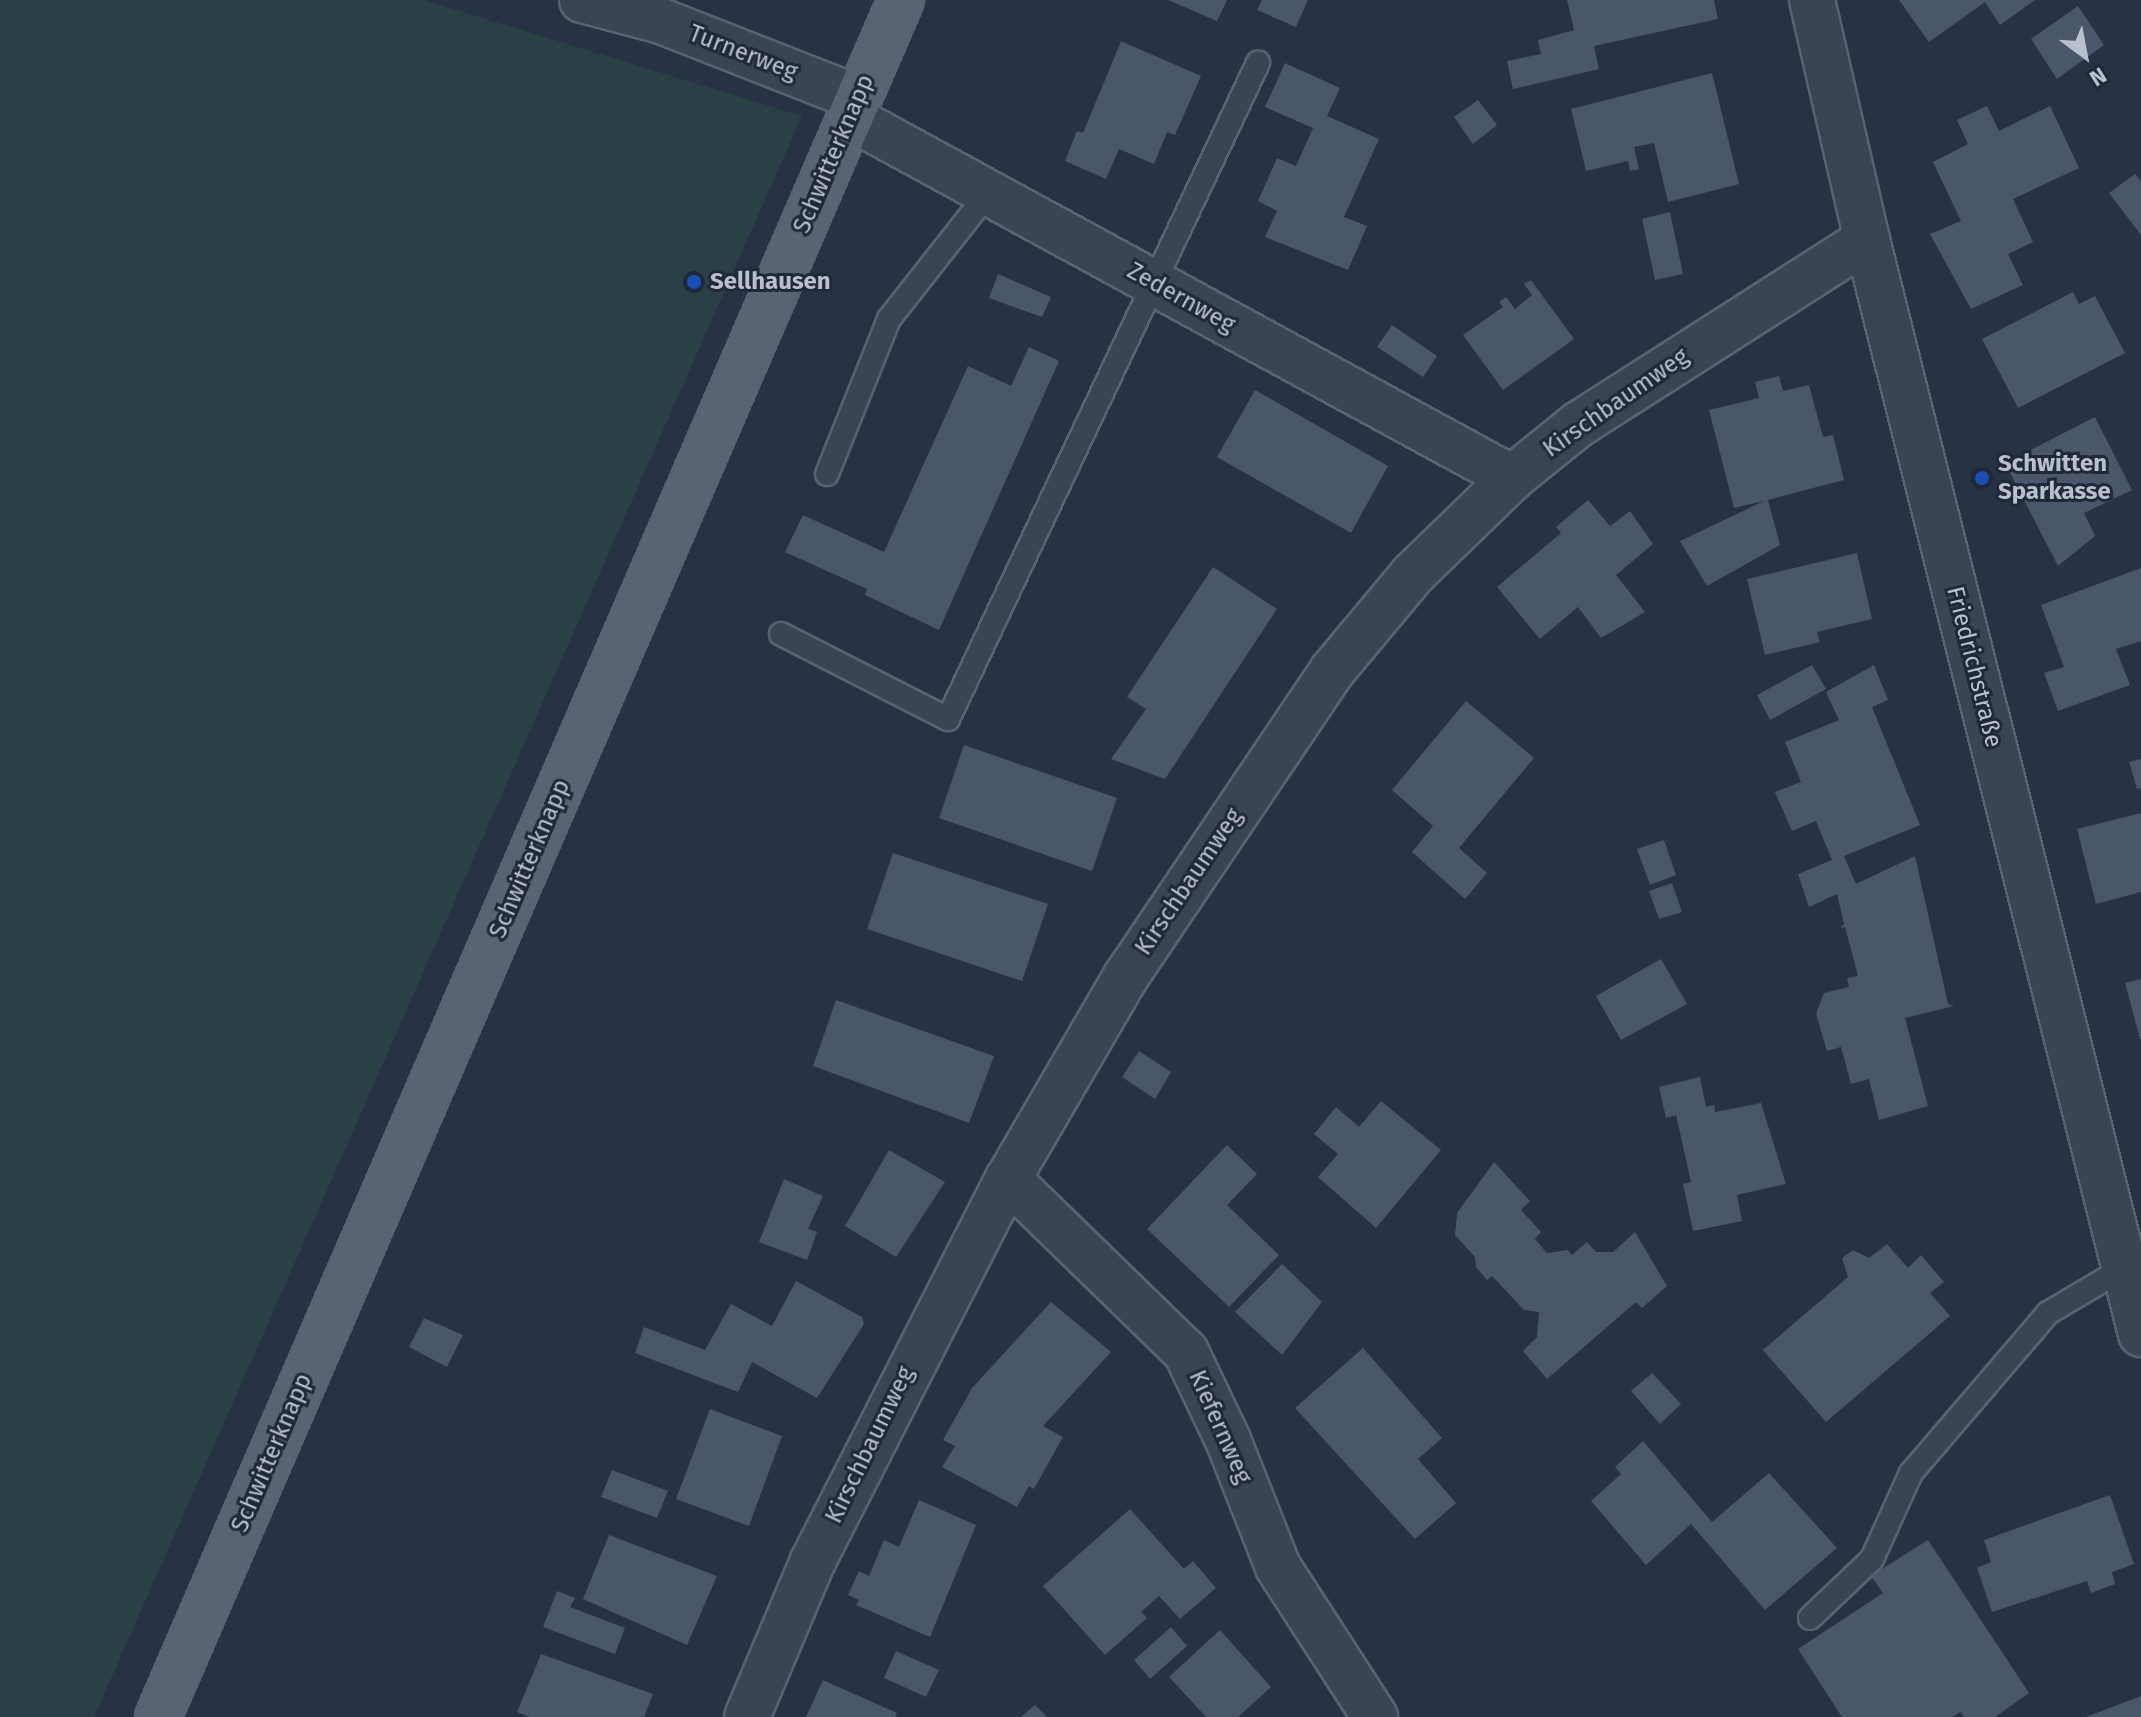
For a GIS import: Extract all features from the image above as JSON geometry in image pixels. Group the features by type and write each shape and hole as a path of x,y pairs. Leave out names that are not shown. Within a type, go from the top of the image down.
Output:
{"main road":[{"name":"Schwitterknapp","path":"158,1717 901,0"}],"street":[{"name":"Turnerweg","path":"582,0 661,21 854,108"},
{"name":"Friedrichstraße","path":"1812,0 1867,240 2141,1334"},
{"name":"Zedernweg","path":"854,108 988,193 1512,478"},
{"name":"Kirschbaumweg","path":"747,1717 819,1548 1008,1179 1125,978 1332,671 1413,574 1512,478 1579,424 1867,240"},
{"name":"Kiefernweg","path":"1008,1179 1186,1352 1228,1440 1278,1567 1375,1717"}],"lane":[{"path":"781,634 948,719 1157,284 1258,63"},
{"path":"827,474 889,319 988,193"},
{"path":"1810,1618 1872,1559 1911,1473 2048,1313 2124,1268"}],"green space":[{"path":"0,0 424,0 802,116 94,1717 0,1717"}],"building":[{"path":"1168,0 1227,0 1217,21"},
{"path":"1262,0 1308,0 1296,27 1257,10"},
{"path":"1567,0 1714,0 1718,19 1594,46 1599,69 1513,89 1507,61 1541,54 1538,40 1574,30"},
{"path":"1899,0 2035,0 2000,25 1985,2 1929,42"},
{"path":"2078,6 2104,45 2057,79 2031,39"},
{"path":"1121,41 1201,76 1175,135 1167,132 1154,164 1119,149 1106,179 1065,161 1077,131 1083,133"},
{"path":"1285,63 1340,88 1327,116 1379,139 1344,217 1367,226 1348,270 1265,237 1277,211 1258,201 1277,158 1296,166 1313,128 1265,107"},
{"path":"1712,73 1739,184 1668,202 1654,143 1634,147 1639,169 1630,171 1628,161 1586,171 1571,109"},
{"path":"1478,100 1497,125 1473,144 1454,117"},
{"path":"1987,106 1999,131 2050,106 2079,168 2013,199 2033,242 2008,254 2023,285 1971,309 1930,234 1961,221 1933,162 1968,144 1957,120"},
{"path":"2135,174 2141,181 2141,235 2109,193"},
{"path":"1670,212 1683,274 1655,280 1642,219"},
{"path":"998,274 1051,297 1042,317 989,298"},
{"path":"1531,280 1574,339 1503,390 1463,335 1503,307 1499,302 1506,297 1515,309 1532,295 1524,284"},
{"path":"2073,292 2079,304 2095,296 2125,353 2018,408 1982,339"},
{"path":"1392,325 1437,356 1423,377 1377,347"},
{"path":"1029,347 1059,361 939,630 865,595 867,589 785,552 803,515 884,552 968,366 1011,386"},
{"path":"1779,376 1783,391 1809,385 1823,437 1833,435 1844,480 1768,500 1780,545 1707,586 1680,541 1764,501 1734,508 1709,410 1759,398 1755,382"},
{"path":"1255,390 1388,466 1351,533 1217,457"},
{"path":"2095,417 2132,490 2084,513 2095,536 2058,566 2005,463"},
{"path":"1588,500 1610,526 1630,511 1653,544 1616,575 1645,612 1601,638 1578,607 1540,639 1497,587 1561,533 1556,527"},
{"path":"1857,553 1872,619 1817,632 1820,642 1765,655 1747,579"},
{"path":"1213,567 1277,609 1165,779 1111,759 1146,709 1127,697"},
{"path":"2141,568 2141,641 2116,649 2130,685 2058,711 2044,673 2064,667 2041,605"},
{"path":"1812,665 1826,689 1770,720 1757,695"},
{"path":"1874,665 1888,700 1872,707 1920,825 1844,856 1856,884 1915,856 1948,1004 1954,1006 1905,1018 1928,1106 1879,1120 1869,1079 1851,1084 1841,1047 1827,1051 1816,1014 1824,993 1849,987 1847,978 1858,976 1845,927 1840,928 1844,924 1837,894 1809,907 1798,874 1832,860 1816,821 1792,831 1775,792 1801,782 1785,742 1839,720 1826,692"},
{"path":"1466,701 1534,758 1459,848 1487,873 1465,899 1412,852 1433,826 1392,790"},
{"path":"964,745 1117,798 1092,871 939,818"},
{"path":"2141,759 2141,788 2137,789 2129,762"},
{"path":"2141,813 2141,892 2096,904 2077,829"},
{"path":"1664,840 1676,875 1650,885 1637,849"},
{"path":"893,853 1048,904 1022,981 867,929"},
{"path":"1672,883 1682,912 1659,919 1649,891"},
{"path":"1661,959 1687,1004 1621,1040 1596,996"},
{"path":"2141,979 2141,1039 2140,1039 2125,983"},
{"path":"836,1000 994,1056 969,1123 813,1066"},
{"path":"1139,1051 1171,1072 1155,1099 1122,1077"},
{"path":"1700,1077 1706,1107 1714,1105 1715,1112 1761,1103 1786,1184 1737,1195 1742,1221 1693,1231 1683,1184 1691,1182 1676,1115 1666,1118 1659,1087"},
{"path":"1381,1101 1441,1150 1376,1228 1318,1177 1338,1154 1314,1134 1336,1107 1359,1127"},
{"path":"1227,1145 1257,1174 1227,1205 1279,1255 1229,1307 1147,1229"},
{"path":"889,1150 945,1182 896,1257 845,1226"},
{"path":"1494,1162 1530,1201 1521,1210 1541,1232 1535,1239 1547,1253 1568,1250 1572,1255 1587,1242 1596,1252 1613,1252 1635,1232 1667,1286 1642,1308 1636,1302 1547,1379 1523,1351 1537,1337 1539,1312 1524,1310 1492,1276 1487,1280 1476,1267 1475,1257 1455,1235 1457,1213"},
{"path":"784,1179 823,1196 808,1229 817,1232 807,1260 759,1242"},
{"path":"1887,1244 1908,1268 1921,1255 1944,1282 1930,1293 1950,1316 1826,1422 1763,1350 1848,1277 1842,1258 1853,1250 1869,1258"},
{"path":"1282,1264 1322,1302 1282,1355 1235,1312"},
{"path":"796,1281 862,1317 864,1324 817,1398 752,1362 738,1392 635,1353 644,1327 705,1350 731,1304 772,1326"},
{"path":"1051,1302 1111,1352 1043,1426 1063,1437 1034,1489 1029,1486 1017,1507 942,1467 955,1446 943,1440 972,1388"},
{"path":"424,1318 463,1335 447,1367 409,1347"},
{"path":"1363,1348 1442,1438 1418,1459 1456,1503 1415,1539 1295,1408"},
{"path":"1652,1373 1681,1404 1660,1424 1631,1391"},
{"path":"710,1409 782,1436 749,1526 676,1499"},
{"path":"1643,1441 1712,1522 1769,1473 1837,1548 1765,1610 1691,1524 1646,1565 1591,1501 1621,1474 1615,1467"},
{"path":"612,1470 668,1491 657,1518 601,1497"},
{"path":"2110,1495 2134,1564 2112,1572 2115,1584 2091,1593 2087,1581 1992,1612 1977,1568 1991,1562 1984,1540"},
{"path":"919,1500 976,1525 930,1637 856,1605 859,1600 848,1595 859,1571 869,1576 884,1540 899,1547"},
{"path":"1130,1509 1184,1569 1193,1561 1216,1588 1180,1619 1159,1596 1141,1612 1147,1618 1105,1655 1043,1586"},
{"path":"609,1535 717,1576 687,1645 583,1599"},
{"path":"1928,1540 2029,1693 1995,1717 1964,1717 1961,1712 1952,1717 1842,1717 1798,1649 1883,1593 1871,1576"},
{"path":"557,1591 575,1598 570,1607 625,1628 615,1654 543,1627"},
{"path":"1171,1627 1187,1646 1150,1679 1134,1660"},
{"path":"1220,1630 1271,1687 1238,1717 1206,1717 1169,1677"},
{"path":"896,1651 939,1670 926,1697 884,1678"},
{"path":"541,1654 653,1694 644,1717 529,1717 517,1712"},
{"path":"823,1680 897,1713 895,1717 806,1717"},
{"path":"2141,1696 2141,1717 2086,1717"},
{"path":"1035,1705 1047,1717 1021,1717"}],"place":[{"name":"Sellhausen","path":"694,282"},
{"name":"Schwitten Sparkasse","path":"1982,478"}]}
